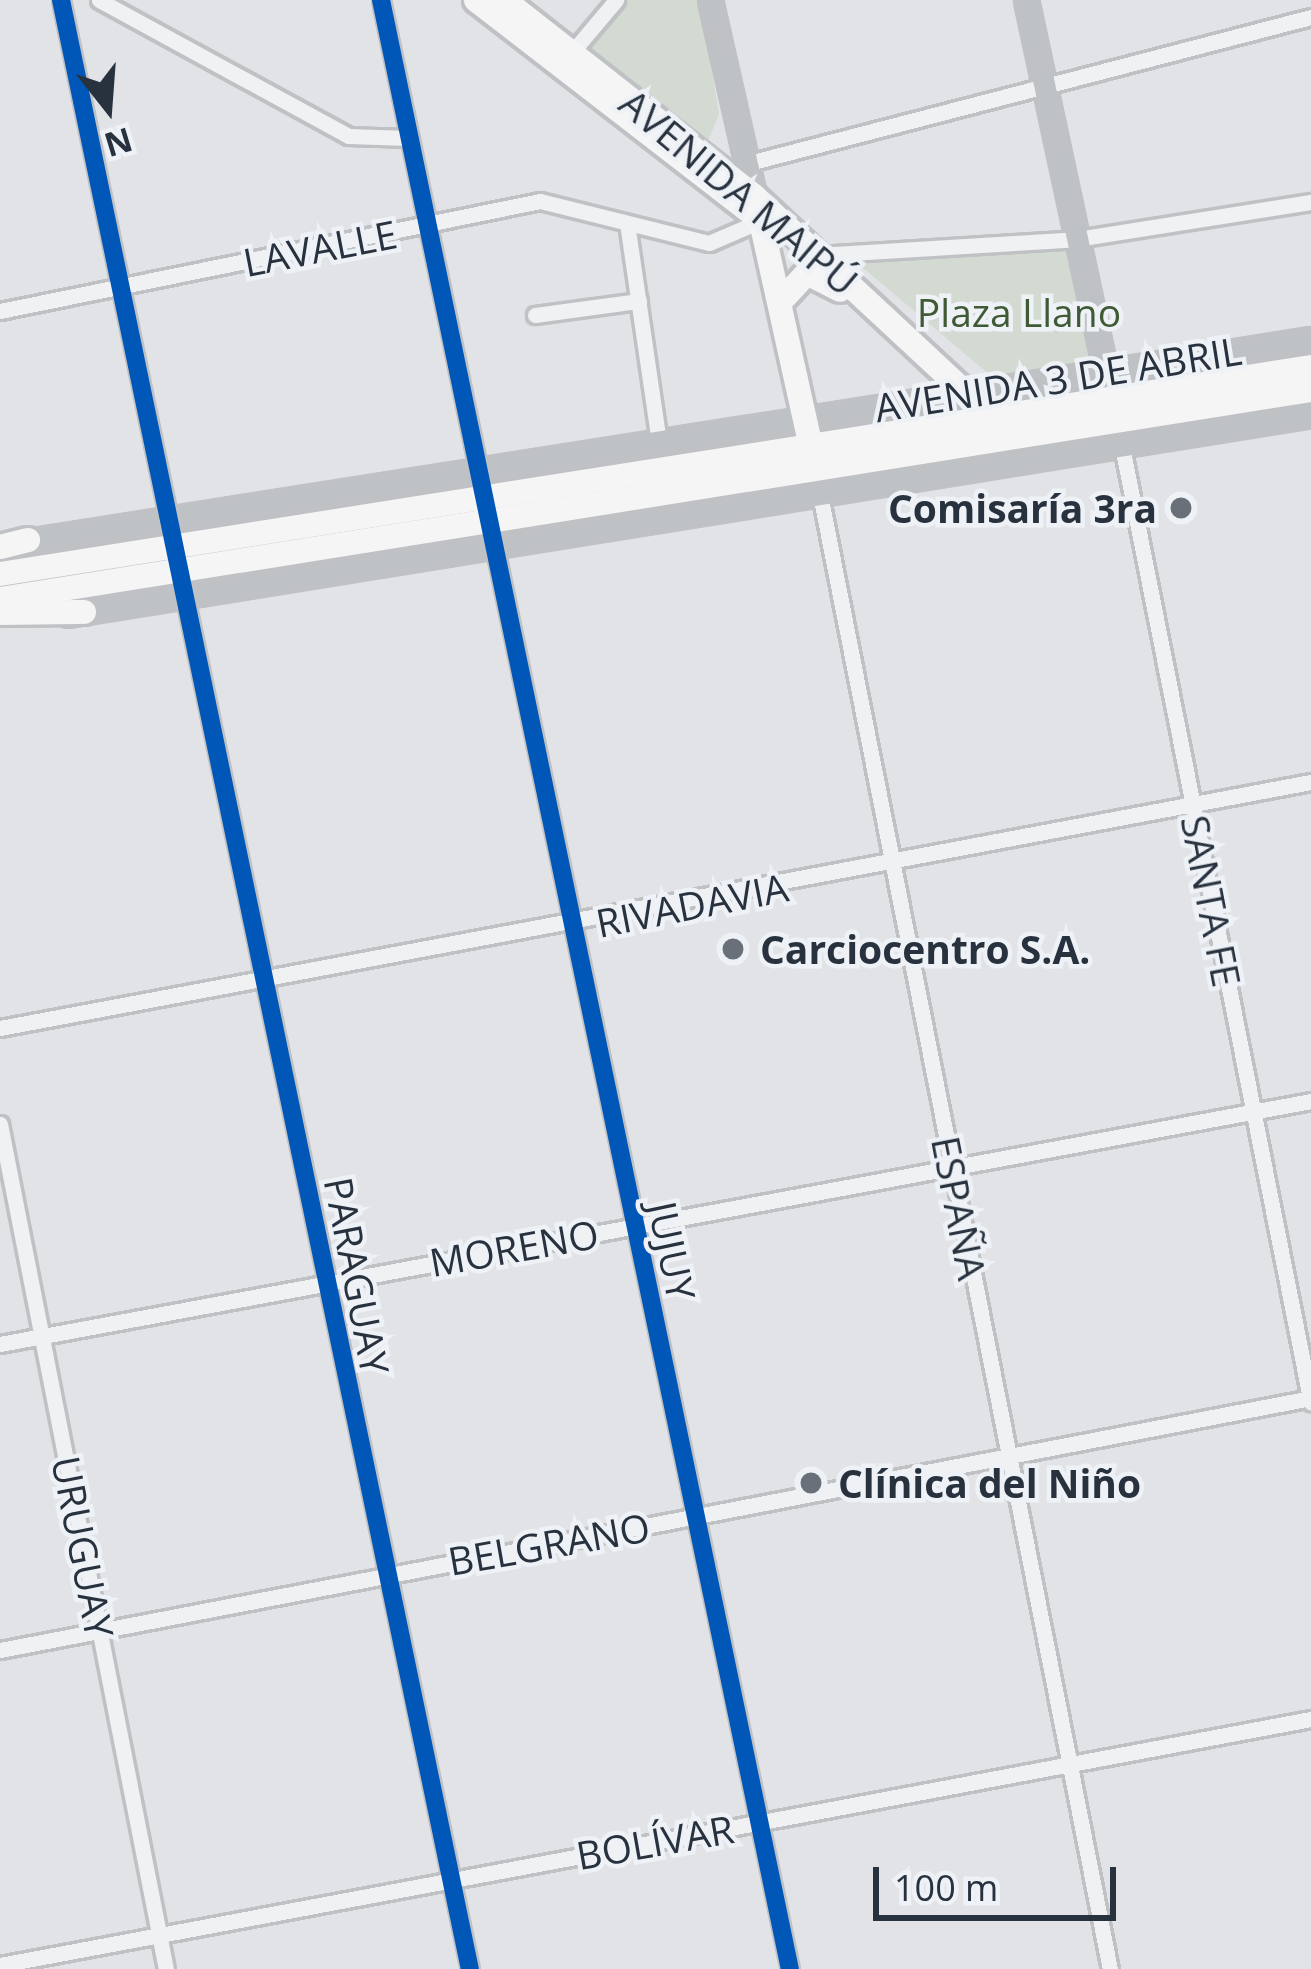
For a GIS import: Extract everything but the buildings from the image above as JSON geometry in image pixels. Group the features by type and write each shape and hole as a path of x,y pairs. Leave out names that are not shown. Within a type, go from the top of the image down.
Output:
{"main road":[{"name":"AVENIDA MAIPÚ","path":"476,0 754,196"},
{"name":"AVENIDA MAIPÚ","path":"504,0 566,60 817,255 966,393"},
{"path":"710,0 745,164 754,196 768,217 780,302 816,470"},
{"name":"SANTA FE","path":"1026,0 1122,446"},
{"path":"780,302 790,281 813,273 914,345"},
{"name":"AVENIDA 3 DE ABRIL","path":"28,540 1311,339"},
{"name":"AVENIDA 3 DE ABRIL","path":"816,470 1311,367"},
{"name":"AVENIDA 3 DE ABRIL","path":"1114,410 1311,390"},
{"name":"AVENIDA 3 DE ABRIL","path":"816,470 975,470 1311,416"},
{"path":"0,599 172,559 484,508 816,470"},
{"path":"0,626 492,545 816,470"},
{"path":"0,546 28,540"},
{"path":"0,574 172,559"},
{"path":"0,613 84,612"}],"street":[{"name":"PARAGUAY","path":"61,0 172,559 266,979 323,1282 470,1969"},
{"path":"98,0 348,136 408,138"},
{"name":"JUJUY","path":"382,0 790,1969"},
{"path":"566,60 616,0"},
{"path":"745,164 1044,94 1311,17 1308,0"},
{"name":"LAVALLE","path":"0,311 540,202 709,243 768,217"},
{"path":"817,255 1077,239 1311,202"},
{"path":"627,224 659,443"},
{"path":"535,315 639,302"},
{"name":"SANTA FE","path":"1122,446 1311,1400"},
{"name":"ESPAÑA","path":"816,470 1110,1969"},
{"name":"RIVADAVIA","path":"0,1028 577,928 1311,782"},
{"name":"MORENO","path":"0,1344 1311,1101"},
{"name":"URUGUAY","path":"0,1124 166,1969"},
{"name":"BELGRANO","path":"0,1650 1311,1400"},
{"name":"BOLÍVAR","path":"0,1965 1311,1719"}],"green space":[{"path":"628,0 700,0 719,114 708,141 586,51"},
{"name":"Plaza Llano","path":"1071,248 1096,362 996,380 856,262"}],"cycle path":[{"path":"61,0 470,1969"},
{"path":"381,0 790,1969"}],"place":[{"name":"Comisaría 3ra","path":"1181,508"},
{"name":"Carciocentro S.A.","path":"733,949"},
{"name":"Clínica del Niño","path":"811,1483"}]}
